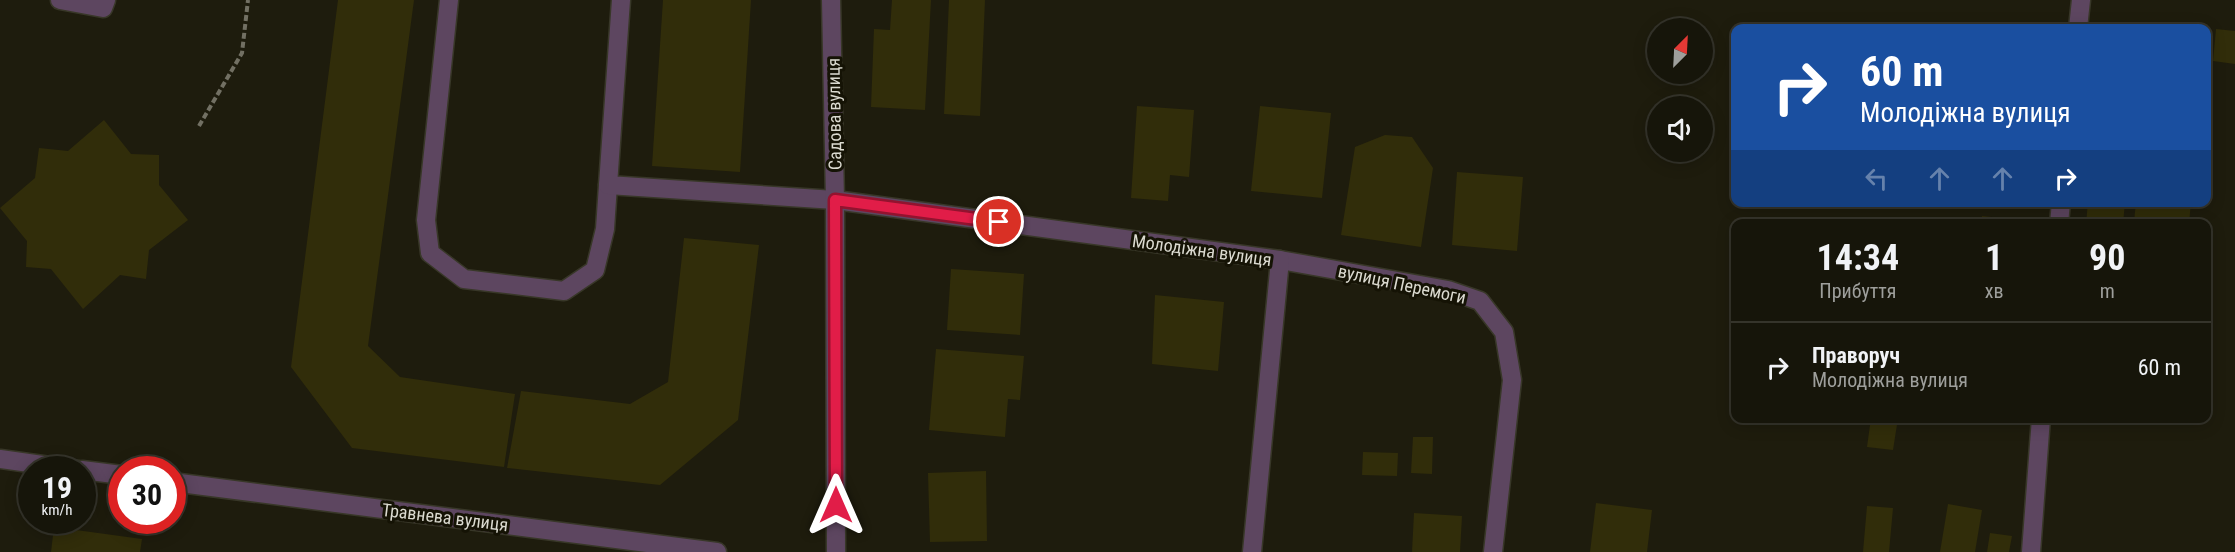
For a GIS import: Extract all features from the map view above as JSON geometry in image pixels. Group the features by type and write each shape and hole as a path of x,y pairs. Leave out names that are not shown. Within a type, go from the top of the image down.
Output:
{"street":[{"path":"60,0 103,8 106,0"},
{"path":"448,0 426,220 430,253 464,279 564,291 595,270 605,229 621,0"},
{"name":"Садова вулиця","path":"831,0 835,200 836,552"},
{"path":"2078,24 2080,0"},
{"name":"Молодіжна вулиця","path":"608,185 835,200 1280,260 1252,552"},
{"name":"вулиця Перемоги","path":"1280,260 1448,291 1480,301 1504,332 1512,380 1493,552"},
{"path":"2031,552 2042,423"},
{"path":"0,459 18,462"},
{"name":"Травнева вулиця","path":"186,484 717,552"}],"path":[{"path":"199,126 242,53 248,0"}],"building":[{"path":"338,0 414,0 368,346 400,377 515,394 504,467 352,448 291,367"},
{"path":"663,0 751,0 740,172 652,166"},
{"path":"892,0 931,0 925,110 871,107 874,29 890,30"},
{"path":"949,0 985,0 980,116 944,114"},
{"path":"2216,29 2235,31 2235,64 2213,61"},
{"path":"1137,106 1194,110 1189,177 1170,175 1168,201 1131,198"},
{"path":"1260,106 1331,113 1322,198 1251,191"},
{"path":"104,120 131,154 159,155 159,185 188,220 149,250 146,279 120,275 83,309 51,269 26,267 27,241 0,208 35,178 39,148 68,151"},
{"path":"1385,135 1412,137 1433,168 1421,247 1341,235 1355,147"},
{"path":"1457,172 1523,177 1517,251 1452,245"},
{"path":"2088,207 2125,207 2123,219 2086,219"},
{"path":"2136,207 2191,207 2189,219 2134,219"},
{"path":"1982,216 2011,219 1982,219"},
{"path":"684,238 759,245 738,420 660,485 507,468 521,391 630,404 668,382"},
{"path":"951,269 1024,274 1020,335 947,330"},
{"path":"1155,295 1224,302 1218,371 1152,364"},
{"path":"936,349 1024,356 1020,400 1008,399 1005,437 929,430"},
{"path":"1870,423 1897,423 1893,450 1867,447"},
{"path":"1413,437 1433,437 1432,474 1411,473"},
{"path":"1363,452 1398,453 1397,476 1362,475"},
{"path":"986,471 987,541 930,542 928,473"},
{"path":"1596,503 1652,510 1647,552 1590,552"},
{"path":"1948,504 1982,510 1975,552 1940,552"},
{"path":"1867,506 1893,508 1889,552 1863,552"},
{"path":"1414,513 1462,516 1460,552 1412,552"},
{"path":"96,533 142,539 140,552 51,552 53,534"},
{"path":"1990,533 2012,536 2009,552 1987,552"}],"route":[{"path":"836,505 835,200 999,222"}]}
